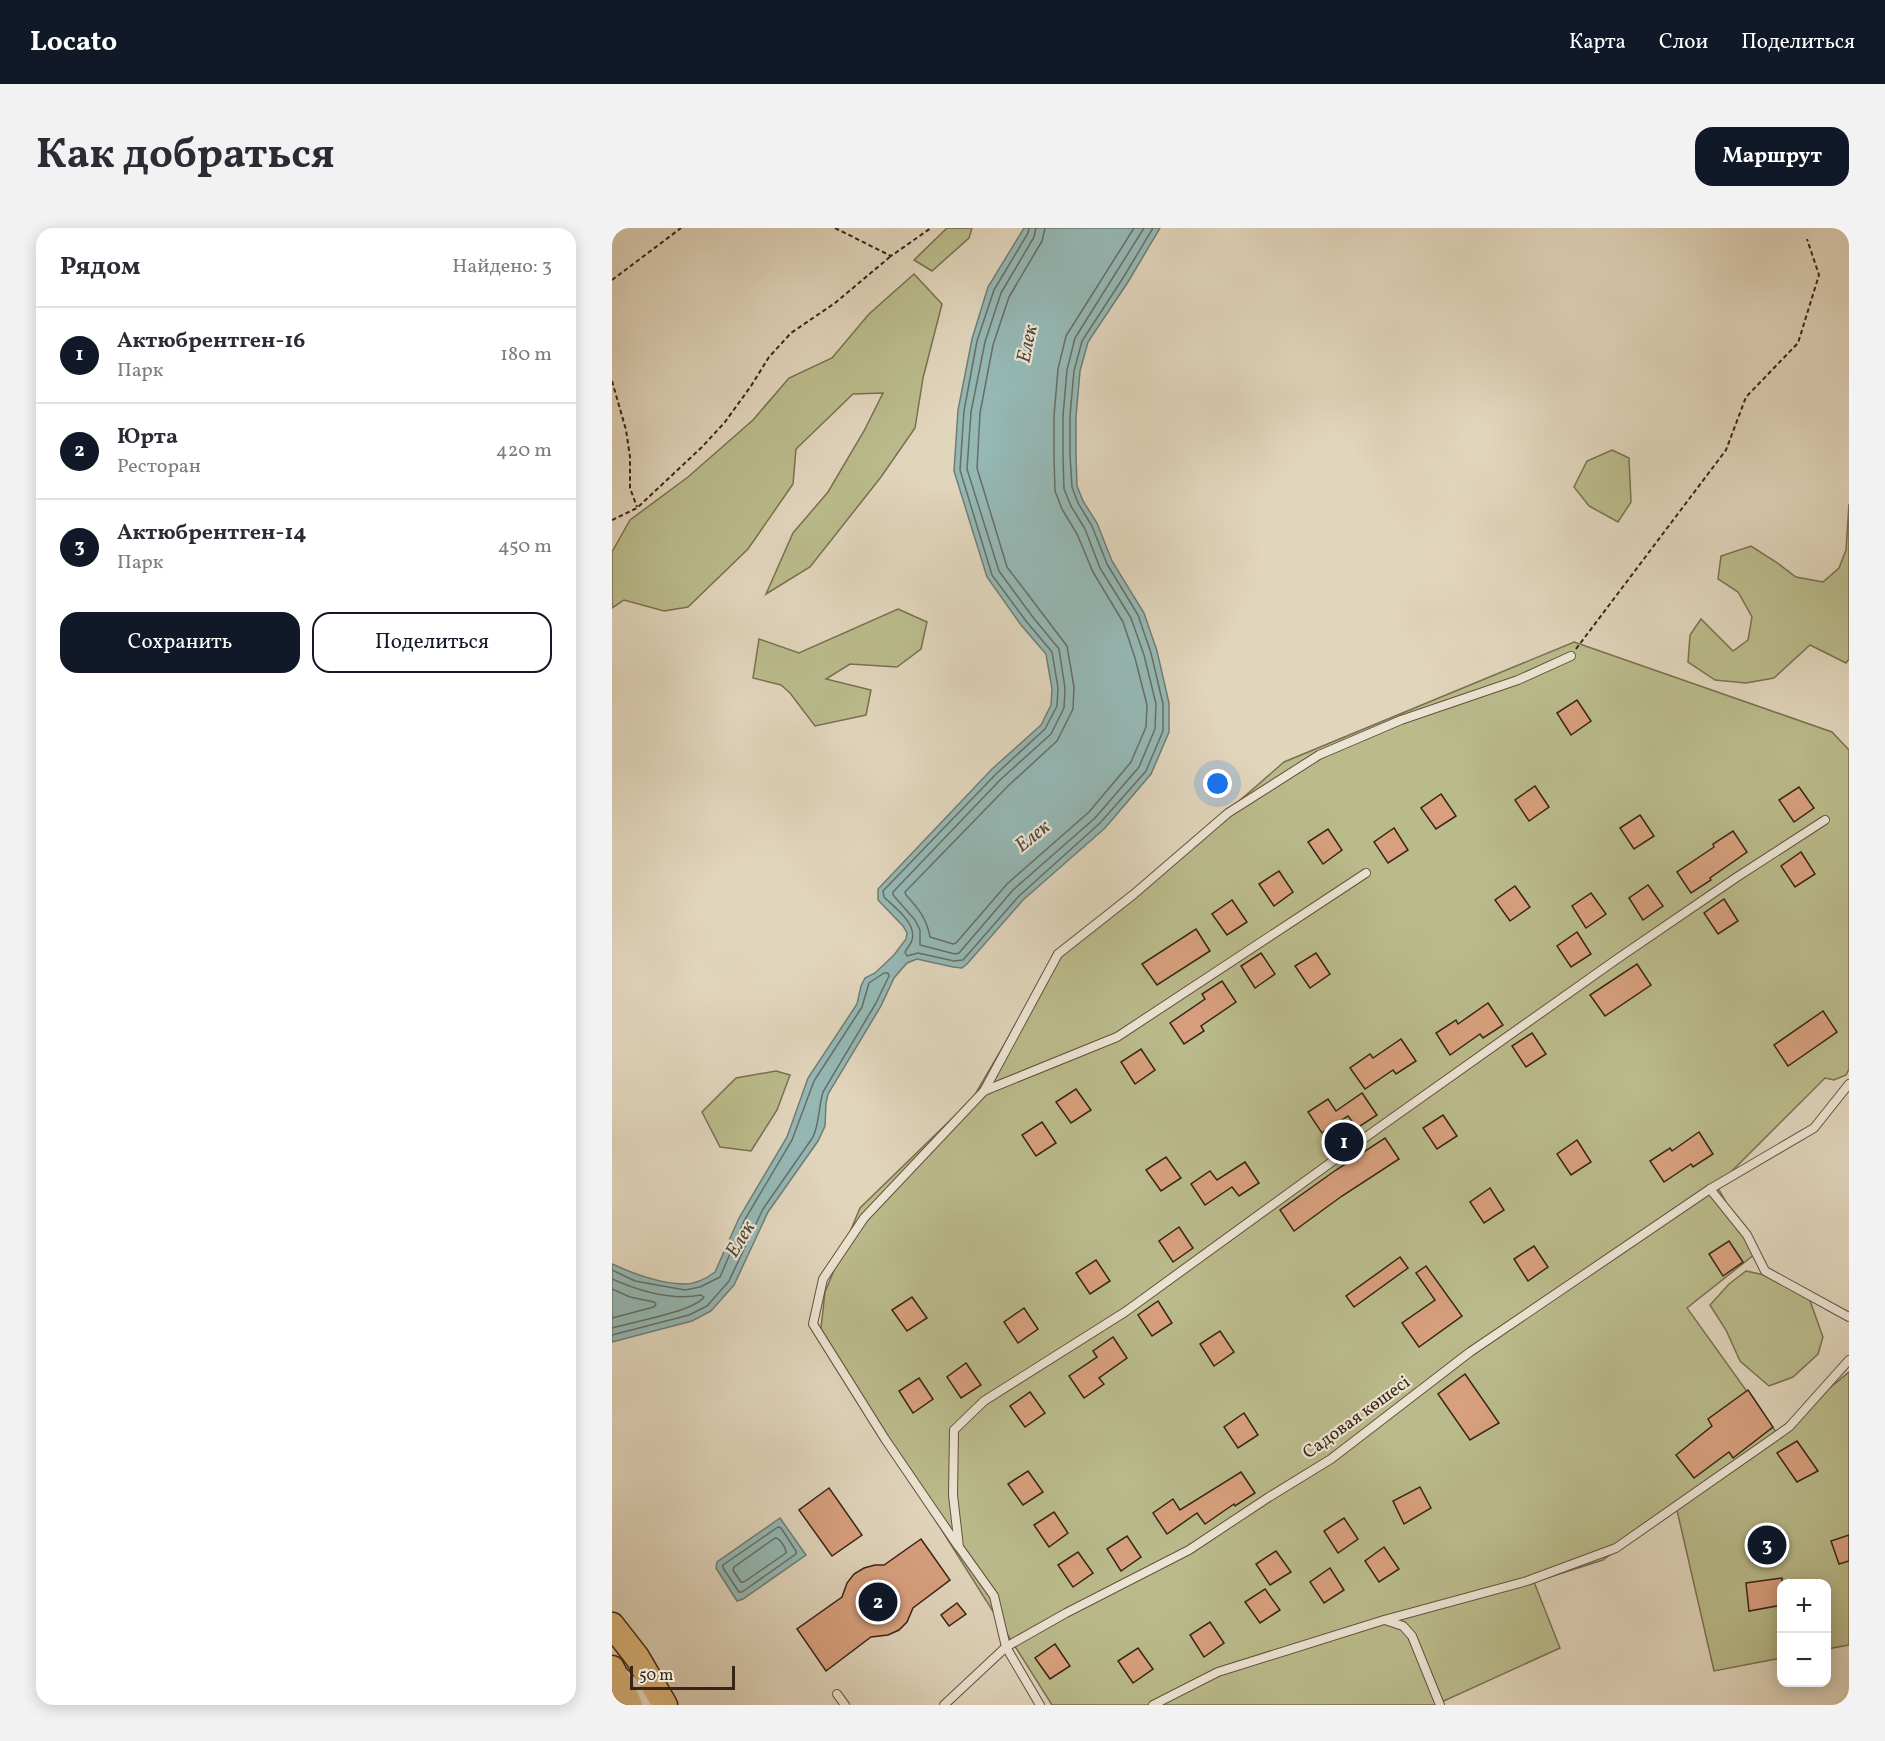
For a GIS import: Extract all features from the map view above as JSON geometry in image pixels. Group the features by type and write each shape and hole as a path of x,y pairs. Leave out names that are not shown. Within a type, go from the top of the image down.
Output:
{"highway":[{"path":"612,1625 637,1657 665,1705"},
{"path":"612,1669 630,1705"}],"street":[{"path":"612,1669 651,1705"}],"lane":[{"path":"1040,1705 1006,1647 994,1596 885,1439 813,1324 823,1279 864,1218 984,1091 1058,954 1134,894 1228,813 1319,754 1401,720 1518,680 1571,656"},
{"path":"959,1547 953,1495 954,1430 984,1401 1125,1312 1617,959 1825,820"},
{"path":"984,1091 1118,1037 1366,873"},
{"name":"Садовая көшесі","path":"944,1705 1006,1647 1066,1613 1190,1550 1269,1497 1331,1460 1470,1352 1710,1189 1814,1128 1849,1084"},
{"path":"1710,1189 1747,1235 1765,1271 1849,1317"},
{"path":"1154,1705 1218,1672 1384,1620 1527,1581 1616,1548 1789,1427 1849,1360"},
{"path":"1384,1620 1403,1626 1412,1636 1440,1705"},
{"path":"837,1694 845,1705"}],"path":[{"path":"612,280 681,228"},
{"path":"835,228 891,256"},
{"path":"612,520 637,508 682,467 725,422 769,357 792,333 835,303 891,256 931,228"},
{"path":"1571,656 1726,450 1746,398 1798,344 1819,275 1807,239"},
{"path":"612,381 626,430 630,457 630,488 637,508"}],"green space":[{"path":"947,228 972,228 969,238 932,271 914,260"},
{"path":"914,274 942,304 923,378 915,428 881,477 810,567 766,594 793,533 828,492 864,431 883,393 853,394 796,449 793,484 748,549 688,607 664,611 624,600 612,608 612,552 630,520 688,477 753,420 789,378 832,358 869,314"},
{"path":"1612,450 1629,458 1631,502 1618,522 1589,506 1574,487 1587,461"},
{"path":"1849,504 1849,659 1846,663 1810,645 1774,678 1746,683 1715,680 1688,662 1690,635 1701,619 1733,651 1748,640 1752,617 1738,592 1718,579 1721,556 1751,546 1796,577 1823,582 1839,568 1846,550"},
{"path":"898,609 927,622 921,649 897,667 850,664 826,679 871,690 866,715 815,726 790,693 781,685 753,678 759,639 799,653"},
{"path":"1574,642 1832,732 1849,750 1849,1069 1846,1075 1834,1080 1825,1078 1717,1186 1755,1254 1687,1308 1776,1432 1849,1372 1849,1645 1831,1648 1831,1579 1777,1579 1777,1659 1714,1671 1676,1506 1603,1560 1534,1582 1560,1648 1435,1705 1052,1705 820,1337 825,1292 860,1208 973,1098 1052,963 1284,762"},
{"path":"776,1071 790,1075 777,1110 751,1151 720,1147 702,1112 736,1078"},
{"path":"1746,1271 1774,1277 1809,1298 1823,1337 1818,1354 1793,1377 1769,1386 1740,1361 1726,1330 1710,1305 1729,1284"}],"water":[{"name":"Елек","path":"1024,228 1160,228 1088,342 1080,371 1076,417 1076,455 1077,486 1083,501 1097,523 1112,561 1144,613 1157,651 1169,703 1169,732 1151,774 1105,828 1023,900 967,964 962,968 917,959 907,963 894,978 881,1006 828,1094 825,1126 818,1141 768,1212 734,1285 711,1311 692,1321 612,1342 612,1264 647,1278 676,1284 693,1283 715,1272 739,1218 787,1137 808,1078 857,1004 865,978 875,973 894,955 906,939 907,933 903,926 878,900 878,889 992,769 1041,725 1051,705 1052,689 1046,654 1021,625 987,577 954,471 958,410 972,339 988,287"},
{"path":"780,1518 806,1555 737,1601 716,1568 717,1562"}],"building":[{"path":"1577,700 1591,721 1571,735 1557,713"},
{"path":"1535,786 1549,807 1529,821 1515,800"},
{"path":"1799,787 1814,808 1794,822 1779,800"},
{"path":"1441,794 1456,816 1436,829 1421,808"},
{"path":"1640,815 1654,836 1634,849 1620,828"},
{"path":"1394,828 1408,850 1388,863 1374,842"},
{"path":"1328,829 1342,850 1323,864 1308,842"},
{"path":"1733,831 1747,852 1691,893 1677,872"},
{"path":"1801,852 1815,874 1795,887 1781,866"},
{"path":"1279,871 1293,892 1274,906 1259,884"},
{"path":"1648,885 1663,906 1643,920 1629,898"},
{"path":"1515,886 1530,907 1510,921 1495,900"},
{"path":"1591,893 1606,914 1586,928 1572,906"},
{"path":"1724,899 1738,921 1718,934 1704,913"},
{"path":"1232,900 1247,922 1227,935 1212,914"},
{"path":"1196,929 1210,951 1157,985 1142,964"},
{"path":"1577,932 1591,954 1571,967 1557,946"},
{"path":"1261,953 1275,974 1255,988 1241,966"},
{"path":"1316,953 1330,974 1310,988 1295,966"},
{"path":"1637,964 1651,985 1605,1016 1590,995"},
{"path":"1222,981 1236,1002 1201,1026 1204,1031 1184,1044 1170,1023 1205,999 1202,994"},
{"path":"1488,1003 1503,1025 1483,1038 1480,1034 1450,1055 1436,1033 1456,1020 1458,1024"},
{"path":"1823,1011 1837,1032 1788,1066 1774,1045"},
{"path":"1532,1033 1546,1054 1526,1067 1512,1046"},
{"path":"1401,1039 1416,1061 1396,1074 1393,1070 1365,1089 1350,1068 1370,1054 1373,1058"},
{"path":"1141,1049 1155,1070 1135,1084 1121,1062"},
{"path":"1076,1089 1091,1110 1071,1123 1056,1102"},
{"path":"1362,1093 1377,1115 1357,1128 1348,1116 1322,1133 1308,1112 1328,1099 1336,1111"},
{"path":"1443,1115 1457,1136 1437,1149 1423,1128"},
{"path":"1042,1122 1056,1143 1036,1156 1022,1135"},
{"path":"1699,1132 1713,1154 1693,1167 1691,1164 1664,1182 1650,1161 1670,1148 1672,1151"},
{"path":"1385,1138 1399,1159 1294,1231 1280,1210"},
{"path":"1577,1140 1591,1162 1571,1175 1557,1154"},
{"path":"1166,1157 1181,1178 1161,1191 1146,1170"},
{"path":"1245,1162 1259,1183 1239,1196 1232,1187 1205,1205 1191,1184 1210,1171 1217,1180"},
{"path":"1490,1188 1504,1210 1484,1223 1470,1202"},
{"path":"1179,1227 1193,1248 1173,1262 1159,1241"},
{"path":"1729,1241 1743,1262 1723,1276 1709,1254"},
{"path":"1534,1246 1548,1267 1528,1281 1514,1259"},
{"path":"1400,1257 1408,1268 1354,1307 1346,1296"},
{"path":"1096,1260 1110,1281 1090,1294 1076,1273"},
{"path":"1426,1266 1462,1316 1419,1347 1402,1323 1435,1300 1416,1273"},
{"path":"912,1297 927,1318 907,1331 892,1310"},
{"path":"1158,1301 1172,1323 1152,1336 1138,1315"},
{"path":"1024,1308 1038,1329 1018,1343 1004,1322"},
{"path":"1220,1331 1234,1352 1214,1366 1200,1344"},
{"path":"1113,1337 1127,1358 1099,1378 1104,1384 1084,1398 1069,1376 1097,1357 1093,1351"},
{"path":"966,1363 981,1385 961,1398 947,1377"},
{"path":"1465,1374 1499,1423 1470,1440 1438,1394"},
{"path":"919,1378 933,1399 913,1413 899,1391"},
{"path":"1748,1390 1773,1427 1733,1458 1729,1452 1694,1478 1676,1455 1712,1426 1708,1419"},
{"path":"1030,1392 1045,1413 1025,1427 1010,1406"},
{"path":"1244,1413 1258,1435 1238,1448 1224,1427"},
{"path":"1797,1441 1818,1471 1797,1482 1777,1453"},
{"path":"1028,1471 1043,1492 1023,1505 1008,1484"},
{"path":"1241,1472 1255,1493 1205,1524 1197,1513 1167,1534 1153,1513 1173,1499 1180,1510"},
{"path":"1420,1487 1431,1508 1404,1524 1393,1501"},
{"path":"829,1488 862,1535 832,1556 799,1510"},
{"path":"1054,1512 1068,1533 1049,1547 1034,1525"},
{"path":"1344,1518 1358,1539 1338,1553 1324,1531"},
{"path":"1849,1535 1849,1561 1839,1564 1831,1541"},
{"path":"1127,1536 1141,1557 1121,1571 1107,1549"},
{"path":"921,1539 950,1580 913,1608 907,1622 899,1630 888,1635 871,1637 826,1671 797,1629 842,1597 847,1583 854,1574 864,1568 884,1565"},
{"path":"1384,1547 1399,1569 1379,1582 1365,1561"},
{"path":"1276,1551 1291,1572 1270,1585 1256,1564"},
{"path":"1078,1552 1093,1573 1073,1587 1058,1565"},
{"path":"1330,1568 1344,1590 1324,1603 1310,1582"},
{"path":"1782,1578 1777,1579 1777,1606 1749,1611 1746,1583"},
{"path":"1265,1589 1280,1610 1260,1623 1245,1602"},
{"path":"957,1603 966,1614 949,1626 941,1615"},
{"path":"1210,1622 1224,1643 1204,1657 1190,1635"},
{"path":"1055,1644 1070,1666 1050,1679 1035,1658"},
{"path":"1138,1648 1153,1669 1133,1683 1118,1661"}],"place":[{"name":"Актюбрентген-16","path":"1344,1142"},
{"name":"Актюбрентген-14","path":"1767,1545"},
{"name":"Юрта","path":"878,1602"}]}
